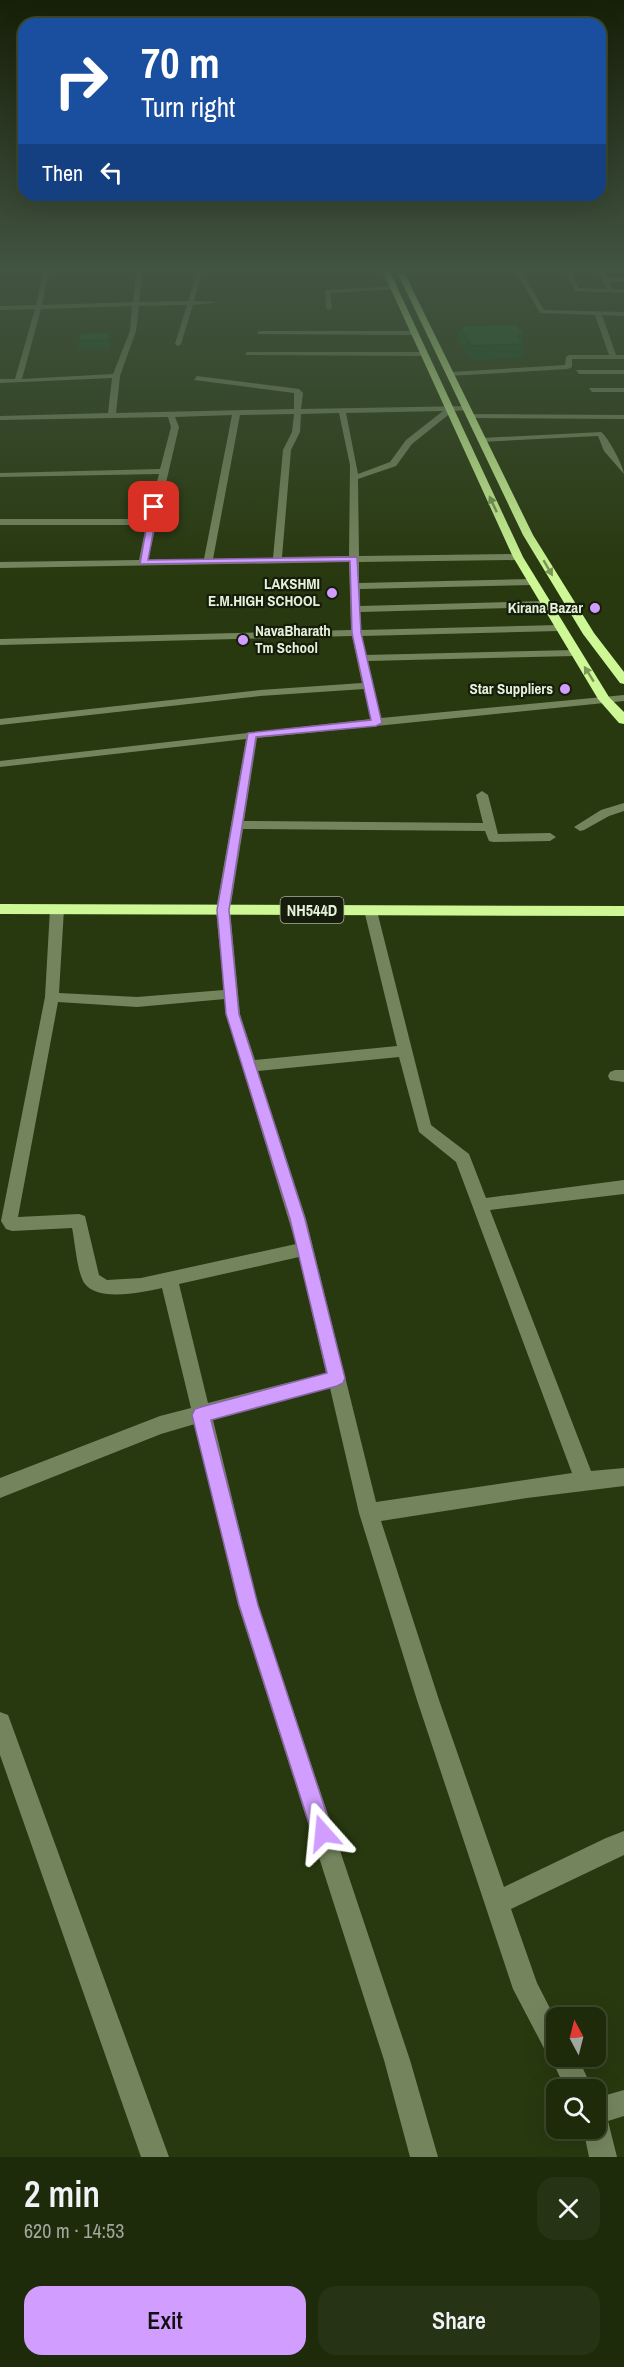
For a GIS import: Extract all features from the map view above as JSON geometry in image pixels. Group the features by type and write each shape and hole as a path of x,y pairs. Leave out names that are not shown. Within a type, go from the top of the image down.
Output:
{"highway":[{"path":"433,373 518,557 604,699 619,711 624,720"},
{"path":"451,374 481,440 538,553 582,627 624,680"},
{"name":"NH544D","path":"0,909 624,911"}],"street":[{"path":"18,381 21,373"},
{"path":"112,416 117,373"},
{"path":"451,374 473,373"},
{"path":"0,381 116,376"},
{"path":"197,378 298,392 299,412 296,432 287,450 277,559"},
{"path":"592,390 624,390"},
{"path":"592,408 624,408"},
{"path":"354,478 393,464 409,442 450,409"},
{"path":"0,418 450,409 468,412 624,417"},
{"path":"342,411 354,465 356,633 376,723"},
{"path":"208,560 236,414"},
{"path":"143,562 175,427 171,415"},
{"path":"481,440 601,434 608,451 624,472"},
{"path":"0,474 164,471"},
{"path":"0,522 151,522"},
{"path":"0,565 518,557"},
{"path":"355,586 532,582"},
{"path":"356,609 546,604"},
{"path":"0,642 559,628"},
{"path":"361,658 575,653"},
{"path":"0,722 260,693 366,686"},
{"path":"0,765 252,735 624,698"},
{"path":"252,735 223,910 233,1014 305,1249 369,1513 428,1700 526,1989 546,2026"},
{"path":"482,795 492,836 495,838 550,837"},
{"path":"580,827 605,813 624,807"},
{"path":"237,825 490,827"},
{"path":"57,909 52,997 6,1198 9,1221 12,1224 74,1220 81,1223 92,1279 107,1287 126,1287 169,1279 305,1249"},
{"path":"371,910 424,1128 464,1158 585,1481"},
{"path":"52,997 137,1002 231,994"},
{"path":"249,1066 405,1051"},
{"path":"480,1205 624,1187"},
{"path":"169,1279 248,1605 394,2049 424,2157"},
{"path":"0,1488 160,1425 337,1378"},
{"path":"369,1513 527,1488 624,1477"},
{"path":"0,1723 154,2157"},
{"path":"498,1904 624,1843"},
{"path":"606,2108 624,2103"},
{"path":"599,2139 603,2157"}],"place":[{"name":"LAKSHMI E.M.HIGH SCHOOL","path":"332,593"},
{"name":"Kirana Bazar","path":"595,608"},
{"name":"NavaBharath Tm School","path":"243,640"},
{"name":"Star Suppliers","path":"565,689"}],"route":[{"path":"154,507 143,562 354,559 356,633 376,723 252,735 223,910 233,1014 298,1219 337,1378 201,1415 248,1605 323,1833"}]}
